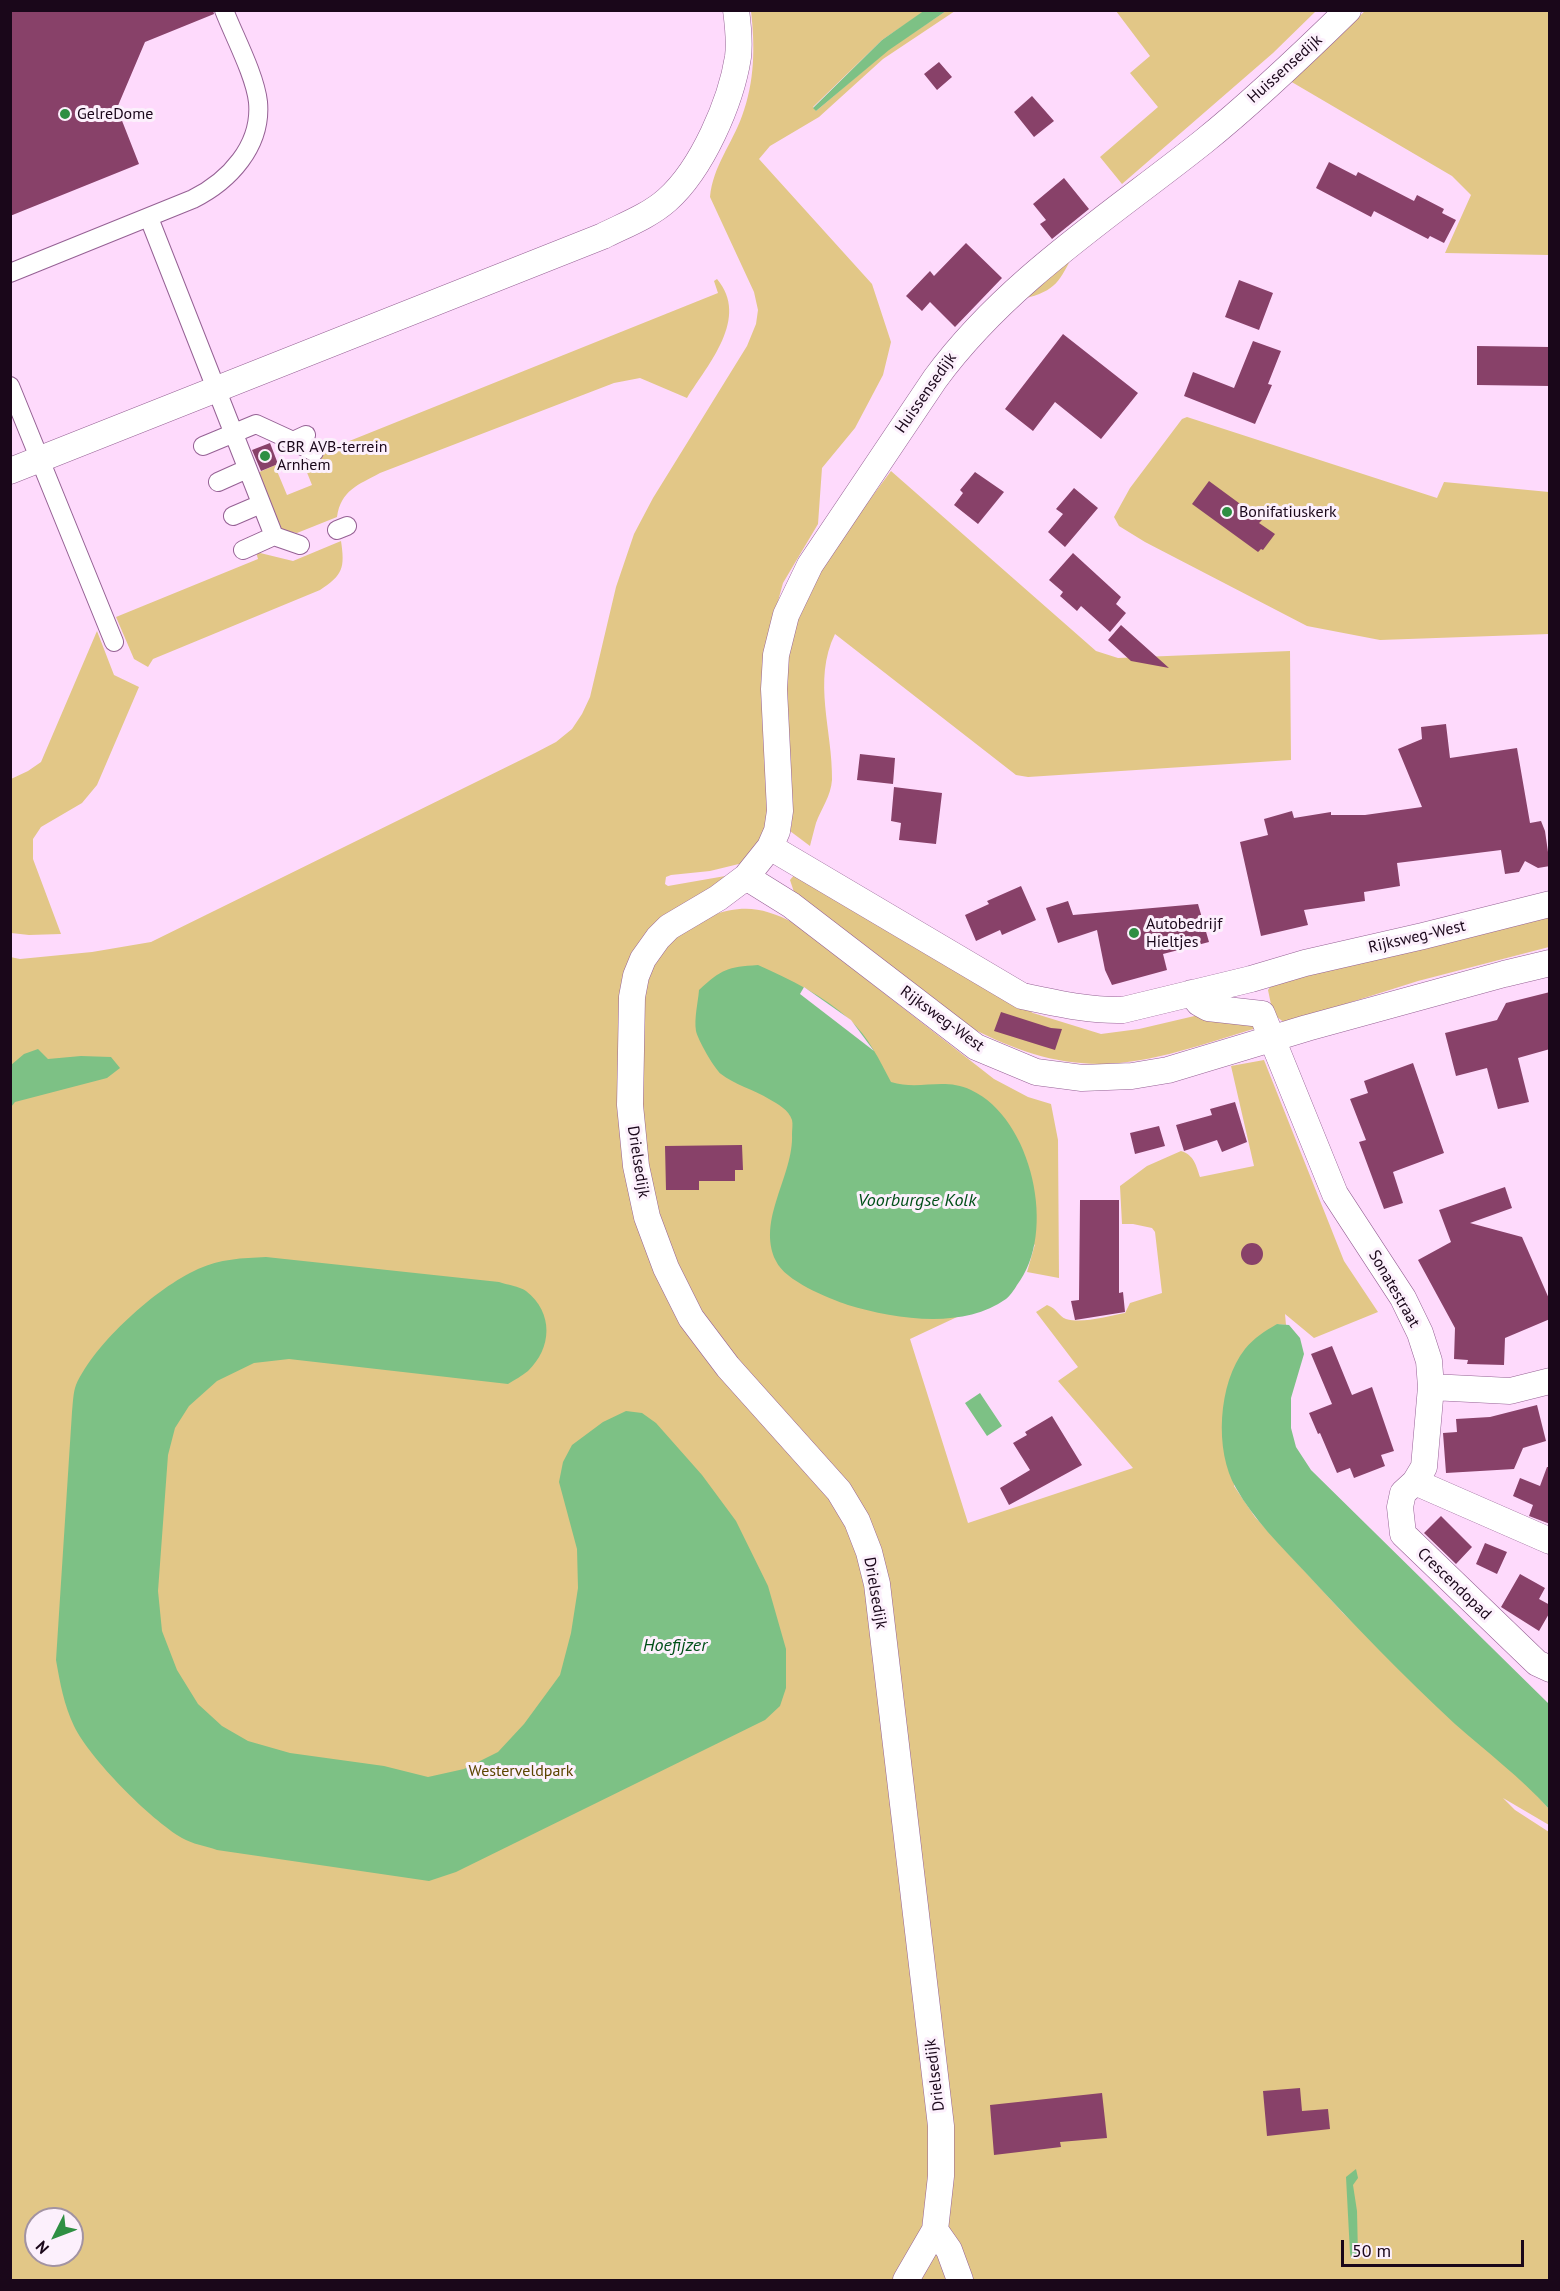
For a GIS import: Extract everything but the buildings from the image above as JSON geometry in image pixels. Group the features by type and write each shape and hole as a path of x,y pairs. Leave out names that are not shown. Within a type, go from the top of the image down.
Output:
{"street":[{"path":"10,273 193,200 225,179 243,157 257,121 258,102 254,84 224,10"},
{"path":"10,471 603,236 640,219 677,190 695,165 728,98 738,55 736,10"},
{"name":"Huissensedijk","path":"718,898 746,877 770,847 777,831 780,811 774,689 776,655 786,615 810,566 935,379 955,352 1012,295 1089,228 1204,141 1279,77 1348,10"},
{"path":"148,218 274,536"},
{"path":"10,386 114,642"},
{"path":"203,446 256,424 300,438 314,453"},
{"path":"218,482 247,469"},
{"path":"233,516 261,504"},
{"path":"243,550 274,536 300,545"},
{"name":"Rijksweg-West","path":"770,847 1022,996 1105,1011 1123,1010 1550,904"},
{"name":"Rijksweg-West","path":"746,877 791,905 976,1047 1036,1072 1082,1078 1132,1076 1168,1070 1272,1038 1550,963"},
{"name":"Drielsedijk","path":"718,898 669,927 648,951 636,976 632,997 629,1071 636,1166 647,1218 666,1268 691,1318 728,1367 839,1491 857,1521 869,1552 877,1584 941,2126 940,2176 935,2230 906,2280"},
{"path":"1251,979 1272,1038"},
{"path":"1191,993 1199,1003 1208,1008 1262,1014"},
{"name":"Sonatestraat","path":"1272,1038 1335,1194 1403,1298 1420,1333 1429,1361 1431,1387 1424,1467 1415,1482"},
{"path":"1431,1387 1510,1391 1550,1381"},
{"path":"1415,1482 1550,1541"},
{"name":"Crescendopad","path":"1415,1482 1403,1493 1400,1507 1403,1534 1537,1663 1550,1669"},
{"path":"935,2230 949,2250 960,2280"}],"green space":[{"name":"Westerveldpark","path":"751,11 925,11 882,40 813,107 816,111 889,49 946,11 955,11 883,59 819,117 770,146 759,159 872,284 891,342 883,375 855,428 822,468 818,524 783,583 766,645 762,680 763,732 770,786 766,825 761,841 747,862 710,871 671,875 666,877 665,884 668,886 731,875 710,916 733,910 753,909 772,913 794,923 994,1079 1028,1097 1051,1104 1058,1140 1059,1278 1027,1272 1035,1244 987,1303 910,1339 968,1523 1133,1468 1058,1381 1078,1367 1036,1312 1047,1305 1066,1319 1080,1321 1095,1319 1125,1313 1130,1303 1162,1293 1155,1232 1152,1228 1122,1224 1120,1186 1147,1166 1181,1151 1192,1158 1200,1177 1254,1166 1231,1066 1264,1060 1344,1261 1378,1312 1314,1338 1285,1314 1286,1325 1277,1324 1234,1486 1255,1517 1343,1613 1531,1789 1549,1809 1549,1825 1503,1798 1515,1810 1549,1832 1549,2280 11,2280 10,957 20,959 92,952 151,942 535,753 556,742 572,729 590,697 616,587 634,534 653,498 747,346 756,324 758,310 754,292 710,197 715,175 746,103 753,50"},
{"path":"1116,11 1316,11 1273,53 1122,184 1100,157 1158,107 1130,73 1150,56"},
{"path":"1365,11 1549,11 1549,255 1445,253 1471,195 1452,176 1290,81"},
{"path":"1075,252 1056,283 1044,292 1023,299"},
{"path":"717,279 726,294 729,309 728,325 714,356 687,398 640,378 614,383 380,473 347,494 342,500 337,517 297,533 281,530 257,473 278,464 296,463 277,471 287,495 312,485 302,460 718,293 714,281"},
{"path":"1187,417 1437,498 1444,482 1549,492 1549,634 1380,640 1307,626 1145,542 1119,526 1114,517 1130,488 1182,419"},
{"path":"891,471 1096,651 1118,658 1290,651 1291,760 1028,777 1016,775 835,634 828,652 824,688 832,780 810,846 790,831 792,822 784,731 784,700 791,640 799,612 812,584 840,540"},
{"path":"341,541 343,558 341,570 334,580 320,590 153,659 148,667 134,659 116,617 258,559 256,552 293,561"},
{"path":"97,631 114,675 139,687 97,785 82,803 41,827 33,839 33,859 61,934 11,933 11,779 41,762"},
{"path":"795,874 876,915 1033,1013 1101,1034 1139,1029 1203,1014 1241,1016 1257,1028 1170,1054 1126,1062 1081,1063 1049,1058 1018,1049 959,1021 794,892 790,880"},
{"path":"1549,915 1549,947 1418,981 1285,1023 1273,1014 1268,990 1273,983"}],"water":[{"path":"925,10 946,11 889,50 816,111 813,108 882,40"},
{"name":"Voorburgse Kolk","path":"758,965 806,989 829,1003 850,1020 868,1041 891,1082 911,1085 961,1086 992,1104 1010,1125 1023,1150 1032,1178 1037,1208 1036,1237 1029,1263 1015,1289 1006,1299 989,1309 970,1315 928,1319 907,1317 867,1310 840,1302 797,1282 781,1268 771,1245 770,1230 788,1166 792,1120 779,1105 721,1074 714,1066 696,1031 699,990 726,970"},
{"path":"38,1049 48,1059 81,1056 111,1057 120,1068 107,1078 15,1102 11,1107 11,1065 24,1054"},
{"name":"Hoefijzer","path":"266,1257 499,1282 523,1289 535,1300 542,1310 546,1331 542,1352 536,1362 528,1371 508,1384 289,1359 254,1363 217,1381 189,1406 175,1428 168,1455 158,1591 162,1631 177,1670 198,1704 222,1726 248,1741 290,1753 384,1766 428,1777 464,1769 498,1752 524,1724 560,1675 571,1633 578,1588 577,1549 559,1482 563,1462 572,1445 603,1422 626,1411 642,1413 656,1423 702,1475 736,1521 768,1586 786,1649 786,1688 780,1706 765,1720 456,1872 429,1881 217,1850 186,1840 154,1817 107,1771 82,1740 68,1710 59,1677 56,1660 74,1391 85,1369 112,1335 128,1318 164,1289 198,1269 215,1263"},
{"path":"1277,1324 1289,1325 1300,1338 1304,1354 1291,1398 1291,1428 1296,1447 1311,1470 1549,1704 1549,1809 1455,1724 1378,1649 1268,1532 1236,1488 1224,1455 1222,1417 1224,1398 1236,1363 1245,1349 1252,1341"},
{"path":"980,1393 1002,1426 987,1436 965,1403"},
{"path":"1356,2169 1358,2178 1353,2185 1357,2211 1358,2256 1355,2259 1351,2258 1350,2253 1346,2177"}],"pier":[{"path":"804,987 851,1020 874,1051 800,994"}],"place":[{"name":"GelreDome","path":"65,114"},
{"name":"CBR AVB-terrein Arnhem","path":"265,456"},
{"name":"Bonifatiuskerk","path":"1227,512"},
{"name":"Autobedrijf Hieltjes","path":"1134,933"}]}
